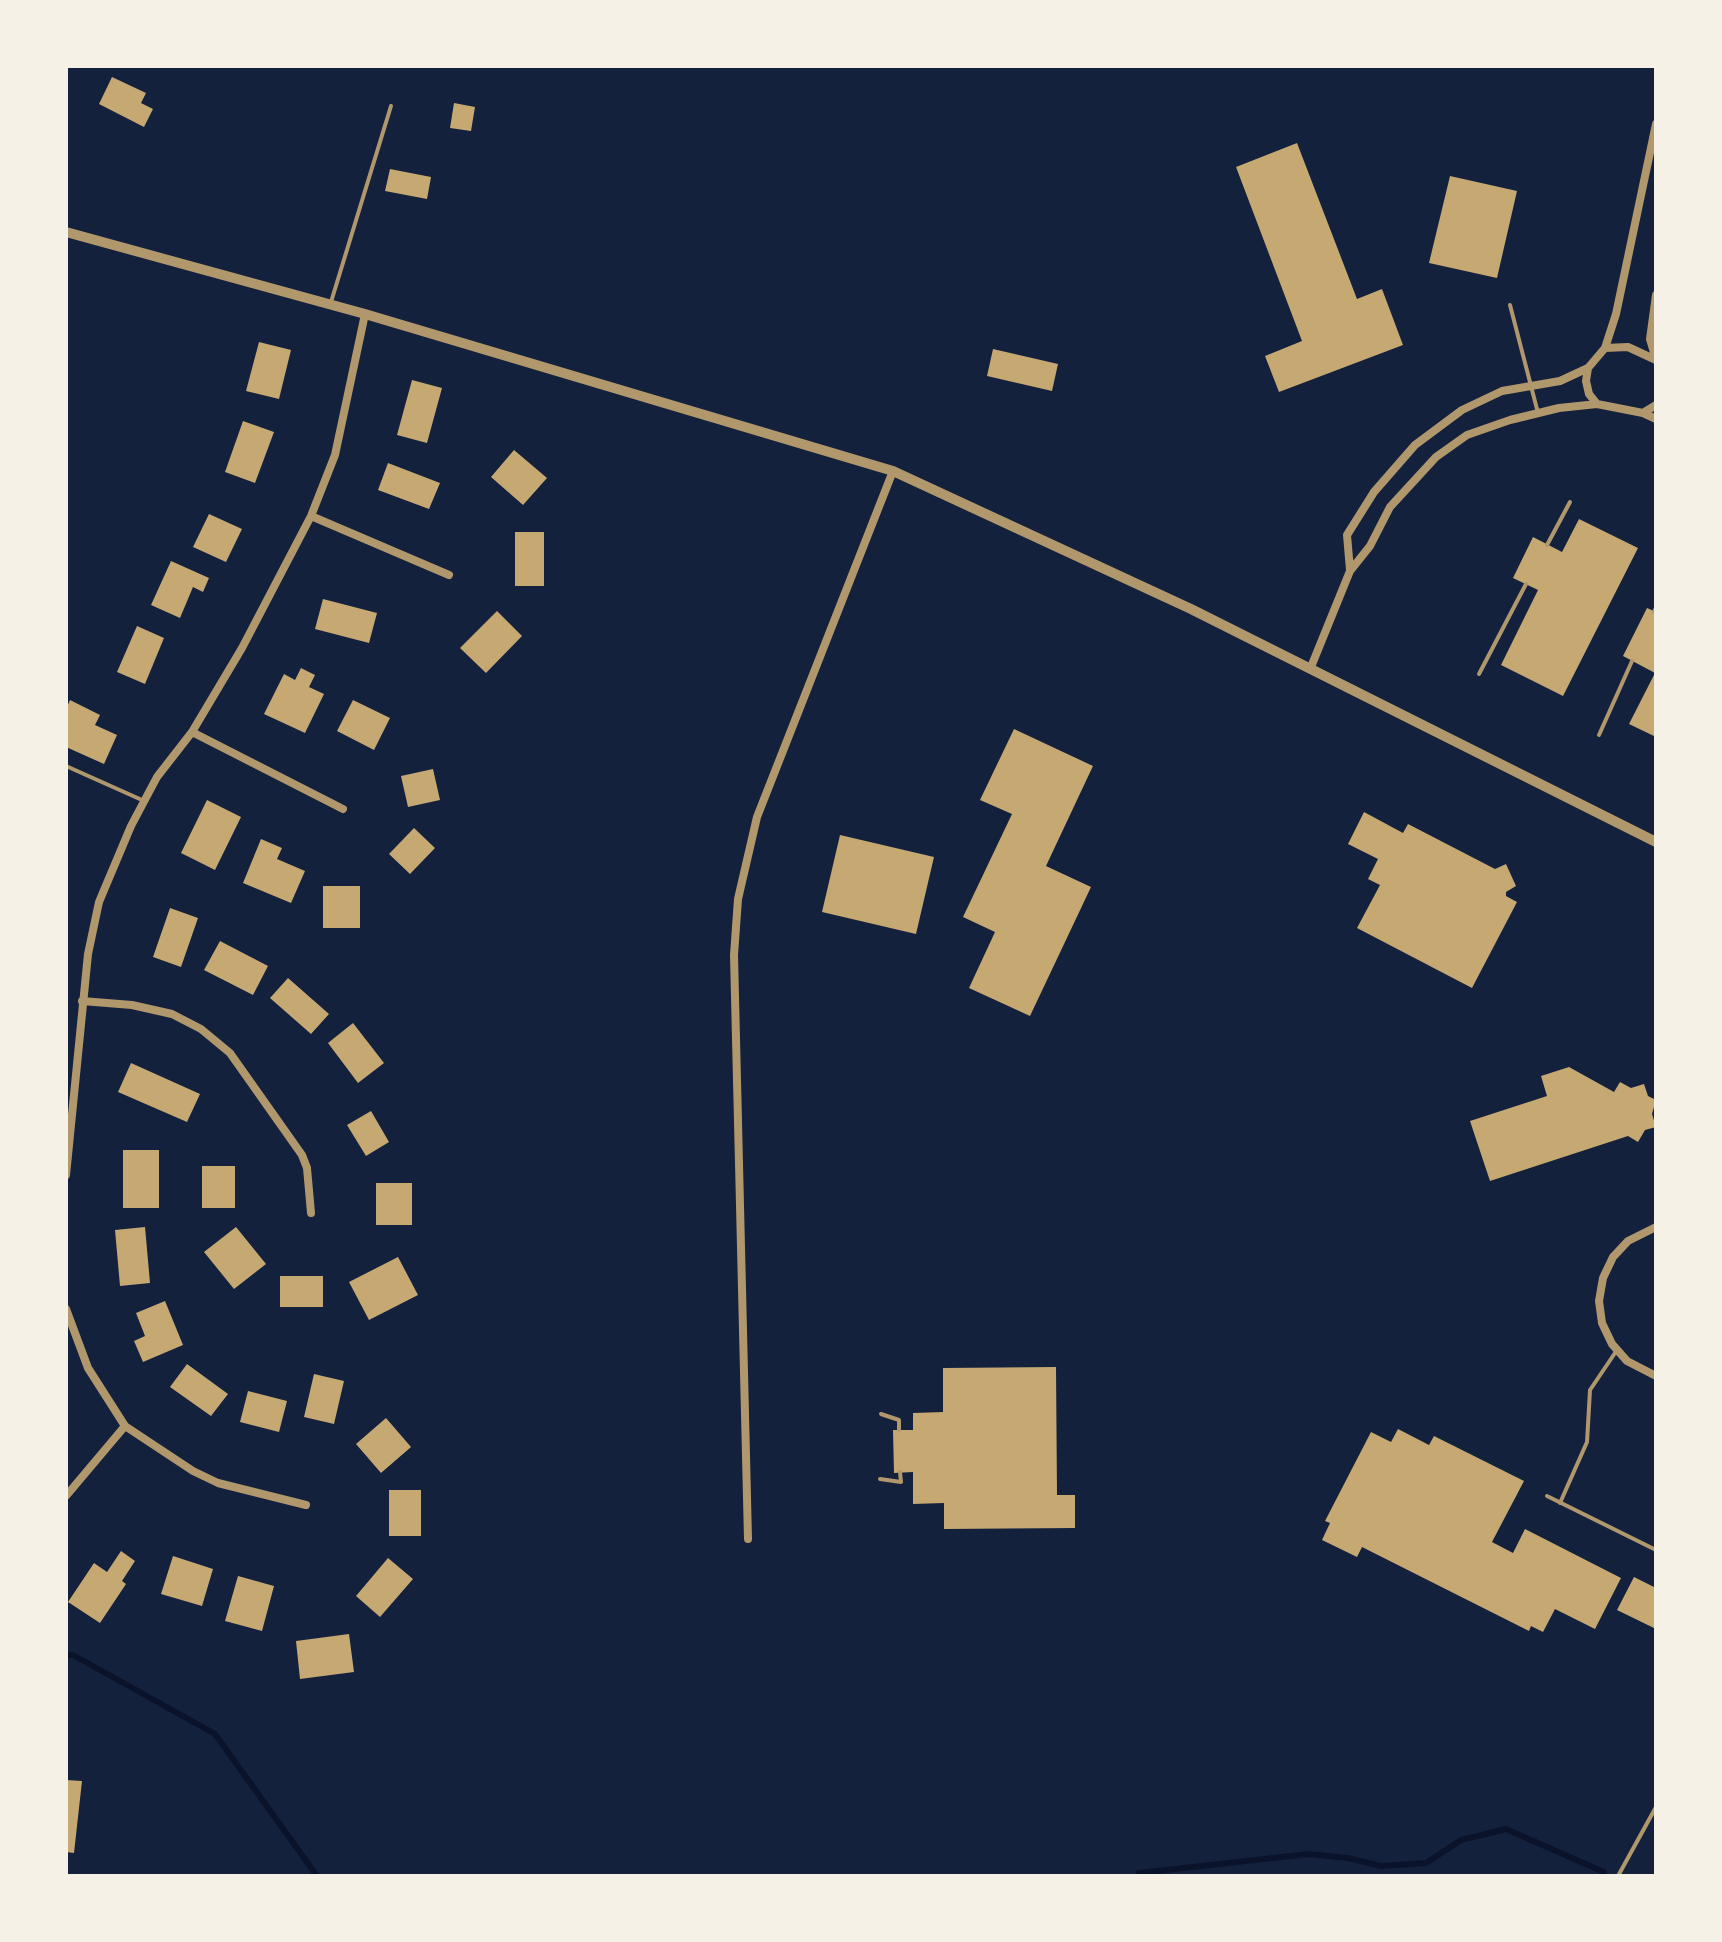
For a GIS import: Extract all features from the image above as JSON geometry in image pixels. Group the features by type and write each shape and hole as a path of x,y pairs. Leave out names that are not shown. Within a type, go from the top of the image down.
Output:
{"street":[{"path":"1350,571 1347,535 1397,462 1433,430 1462,410 1502,391 1560,381 1588,368 1605,348 1616,314 1656,124"},
{"path":"66,232 365,314 893,471 1311,667 1656,842"},
{"path":"1656,295 1650,339 1656,359"},
{"path":"66,1175 82,1001 99,902 157,777 192,732 276,589 311,516 335,455 365,314"},
{"path":"1605,348 1628,347 1656,359"},
{"path":"1588,368 1589,394 1597,404"},
{"path":"1311,667 1350,571 1370,546 1390,507 1436,457 1467,435 1538,413 1597,404 1643,413 1656,419"},
{"path":"1643,413 1656,405"},
{"path":"748,1539 734,969 738,899 757,817 893,471"},
{"path":"311,516 449,575"},
{"path":"192,732 343,809"},
{"path":"82,1001 132,1005 172,1014 201,1029 230,1053 302,1155 307,1168 311,1213"},
{"path":"1656,1227 1628,1241 1613,1257 1603,1278 1599,1301 1602,1323 1617,1350 1627,1361 1656,1376"},
{"path":"66,1309 88,1368 125,1426 173,1459 218,1483 306,1505"},
{"path":"66,1496 125,1426"}],"lane":[{"path":"330,305 391,106"},
{"path":"1510,305 1538,413"},
{"path":"1547,545 1570,502"},
{"path":"1479,674 1526,584"},
{"path":"1599,735 1632,661"},
{"path":"66,766 144,801"},
{"path":"1560,1503 1587,1442 1590,1390 1617,1350"},
{"path":"881,1414 899,1420 899,1430"},
{"path":"880,1479 901,1482 900,1472"},
{"path":"1547,1496 1656,1550"},
{"path":"1618,1876 1656,1807"}],"building":[{"path":"112,77 146,93 141,103 153,109 144,127 99,104"},
{"path":"454,103 475,107 471,131 450,128"},
{"path":"1297,143 1357,299 1382,289 1403,345 1279,392 1265,356 1302,341 1236,167"},
{"path":"390,169 431,177 427,199 385,191"},
{"path":"1450,176 1517,191 1497,278 1429,263"},
{"path":"259,342 291,350 279,399 246,391"},
{"path":"993,349 1058,364 1052,391 987,376"},
{"path":"412,380 442,388 427,443 397,435"},
{"path":"243,421 274,432 255,483 225,472"},
{"path":"514,450 547,478 523,505 491,477"},
{"path":"388,463 440,483 429,509 378,490"},
{"path":"209,514 242,529 226,562 193,547"},
{"path":"1579,519 1638,548 1563,696 1501,665 1538,590 1513,578 1533,537 1562,552"},
{"path":"515,532 544,532 544,586 515,586"},
{"path":"171,561 209,578 203,592 193,587 180,618 151,605"},
{"path":"323,599 377,613 369,643 315,629"},
{"path":"1647,608 1656,612 1656,737 1629,724 1655,673 1623,656"},
{"path":"497,611 522,636 486,673 460,648"},
{"path":"137,626 164,638 145,684 117,672"},
{"path":"301,668 315,675 309,687 324,694 305,733 264,714 284,674 295,680"},
{"path":"70,700 100,715 95,725 117,735 104,764 66,747 66,709"},
{"path":"353,700 390,718 374,750 337,731"},
{"path":"1014,729 1093,766 1046,866 1091,887 1030,1016 969,988 995,932 963,917 1012,814 980,800"},
{"path":"433,769 440,800 408,807 401,776"},
{"path":"207,800 241,817 215,870 181,853"},
{"path":"1364,812 1403,833 1408,824 1495,869 1506,864 1516,886 1506,892 1506,896 1517,902 1472,988 1357,928 1380,885 1368,879 1378,859 1348,844"},
{"path":"414,828 435,848 410,874 389,854"},
{"path":"840,835 934,857 916,934 822,912"},
{"path":"261,839 282,848 277,859 305,871 291,903 243,883"},
{"path":"323,886 360,886 360,928 323,928"},
{"path":"170,908 198,918 181,967 153,957"},
{"path":"220,941 268,966 253,995 204,970"},
{"path":"288,978 329,1014 311,1034 270,998"},
{"path":"353,1023 384,1063 358,1083 328,1043"},
{"path":"131,1063 200,1094 187,1122 118,1092"},
{"path":"1569,1067 1614,1092 1620,1082 1631,1088 1644,1084 1648,1096 1656,1100 1652,1114 1656,1127 1645,1130 1638,1142 1628,1136 1490,1181 1470,1121 1547,1096 1541,1076"},
{"path":"371,1111 389,1142 366,1156 347,1125"},
{"path":"123,1150 159,1150 159,1208 123,1208"},
{"path":"202,1166 235,1166 235,1208 202,1208"},
{"path":"376,1183 412,1183 412,1225 376,1225"},
{"path":"145,1227 150,1283 120,1286 115,1230"},
{"path":"236,1227 266,1264 234,1289 204,1252"},
{"path":"398,1257 418,1295 369,1320 349,1282"},
{"path":"280,1276 323,1276 323,1307 280,1307"},
{"path":"165,1301 183,1345 143,1362 134,1341 145,1336 136,1313"},
{"path":"187,1364 228,1394 211,1416 170,1387"},
{"path":"1056,1367 1057,1495 1075,1495 1075,1528 944,1529 944,1503 913,1504 913,1472 894,1473 893,1430 913,1430 913,1413 943,1412 943,1368"},
{"path":"314,1374 344,1381 334,1424 304,1417"},
{"path":"248,1391 287,1401 279,1432 240,1422"},
{"path":"386,1418 411,1447 381,1473 356,1444"},
{"path":"1398,1429 1429,1445 1434,1436 1524,1481 1492,1542 1513,1553 1525,1529 1621,1578 1595,1629 1555,1609 1543,1632 1531,1626 1529,1631 1362,1547 1357,1557 1322,1540 1330,1523 1325,1521 1371,1432 1391,1442"},
{"path":"389,1490 421,1490 421,1536 389,1536"},
{"path":"121,1551 135,1561 122,1581 126,1584 100,1623 68,1602 94,1563 107,1572"},
{"path":"173,1556 213,1569 202,1606 161,1594"},
{"path":"388,1558 413,1579 380,1617 356,1596"},
{"path":"238,1576 274,1586 262,1631 225,1621"},
{"path":"1634,1577 1656,1588 1656,1629 1617,1610"},
{"path":"349,1634 354,1672 300,1679 296,1641"},
{"path":"66,1780 82,1781 74,1853 66,1852"}],"waterway":[{"path":"66,1655 73,1655 215,1734 317,1876"},
{"path":"1139,1873 1308,1854 1348,1858 1381,1866 1426,1863 1461,1840 1506,1829 1604,1872"}]}
